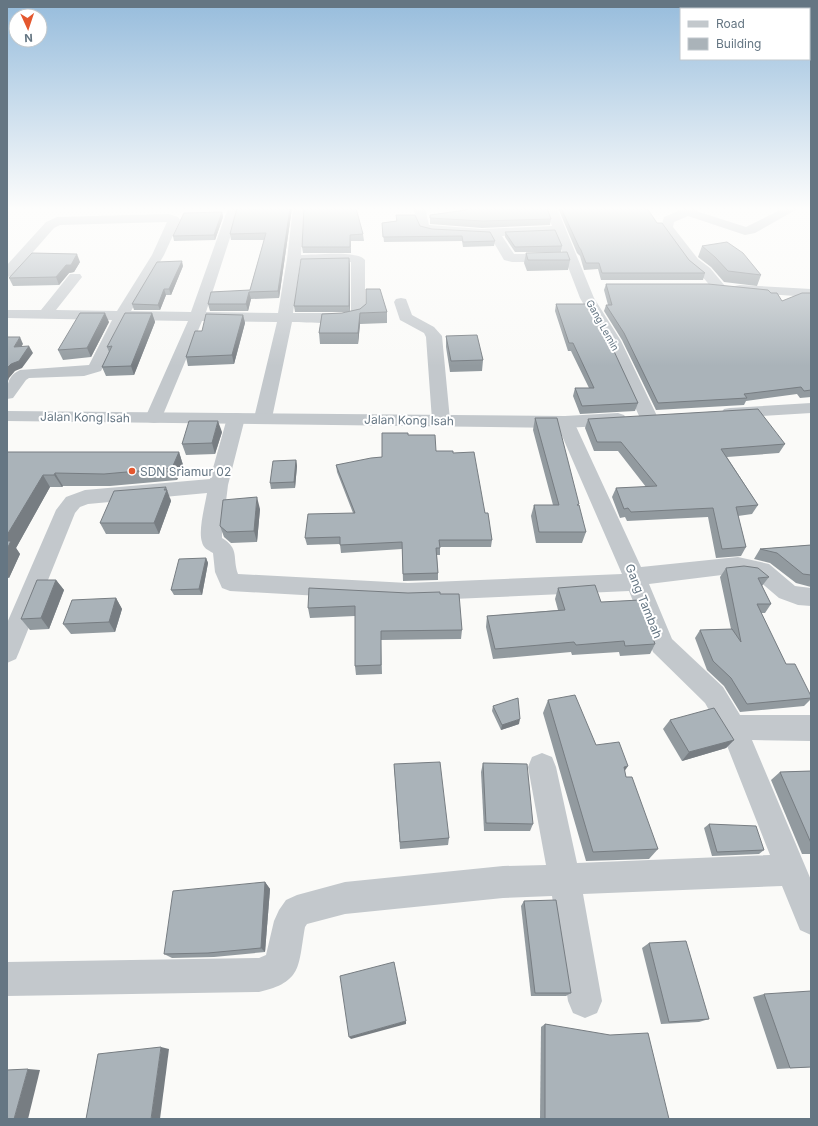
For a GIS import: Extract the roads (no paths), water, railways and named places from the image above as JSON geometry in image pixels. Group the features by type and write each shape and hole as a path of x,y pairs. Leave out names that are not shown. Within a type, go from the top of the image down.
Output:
{"street":[{"path":"7,273 18,261"},
{"path":"7,394 20,376 26,372 84,371 95,368 122,314 155,261"},
{"path":"154,418 196,316 215,261"},
{"path":"263,418 285,318 294,261"},
{"path":"7,314 122,314 350,318 358,315 358,261"},
{"name":"Gang Lemin","path":"573,261 587,298 657,417"},
{"path":"692,261 705,271 718,286"},
{"path":"45,315 75,277"},
{"path":"583,285 599,285"},
{"path":"699,285 752,291 811,293"},
{"path":"401,302 405,317 429,330 434,336 442,420"},
{"path":"712,414 811,408"},
{"name":"Jalan Kong Isah","path":"7,416 566,422 657,417"},
{"path":"236,418 218,485 211,534 212,542 223,549 226,572 230,582 408,592 637,582 644,574 738,565 761,570 787,592 798,596 811,597"},
{"name":"Gang Tambah","path":"566,422 637,582 662,645 714,695 733,727 811,919"},
{"path":"7,652 66,510 73,502 85,498 218,485"},
{"path":"733,727 811,728"},
{"path":"542,767 565,880 585,1001"},
{"path":"7,979 259,975 272,972 281,964 290,921 297,911 345,898 503,882 792,870"}],"place":[{"name":"SDN Sriamur 02","path":"132,471"}]}
